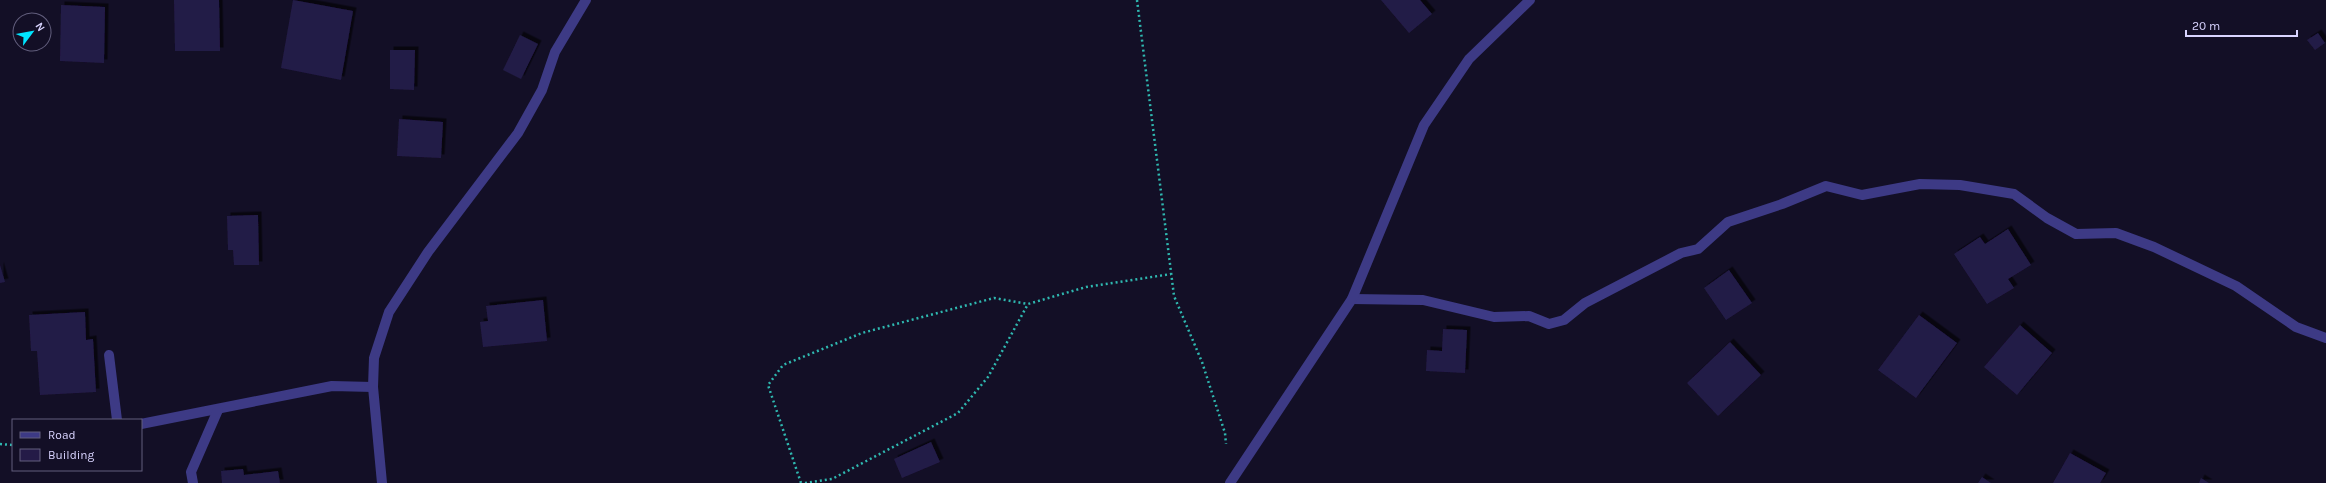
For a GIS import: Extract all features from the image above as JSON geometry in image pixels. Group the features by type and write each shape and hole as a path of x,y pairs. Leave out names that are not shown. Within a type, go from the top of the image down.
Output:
{"street":[{"path":"382,483 373,387 374,358 389,312 428,252 518,133 542,90 555,52 586,0"},
{"path":"1230,483 1352,299 1424,125 1469,59 1530,0"},
{"path":"1352,299 1423,300 1494,317 1529,316 1549,324 1564,320 1585,303 1681,253 1698,249 1728,222 1782,204 1826,186 1862,195 1920,184 1960,185 2014,194 2047,218 2076,234 2116,233 2154,247 2236,286 2296,326 2326,338"},
{"path":"109,355 117,419"},
{"path":"142,424 218,410 332,386 373,387"},
{"path":"193,483 192,472 218,410"}],"path":[{"path":"1137,0 1174,296 1202,362 1226,432 1226,447"},
{"path":"800,483 768,385 783,365 862,333 994,298 1028,304 1086,287 1171,274"},
{"path":"805,483 832,479 958,414 988,377 1028,304"},
{"path":"0,444 12,445"}],"building":[{"path":"174,0 219,0 220,51 175,51"},
{"path":"293,0 353,11 341,80 281,68"},
{"path":"1381,0 1420,0 1432,14 1409,33"},
{"path":"61,5 105,7 104,63 60,61"},
{"path":"2318,33 2325,43 2315,50 2307,40"},
{"path":"520,35 538,44 521,79 503,70"},
{"path":"390,50 415,50 414,90 390,89"},
{"path":"399,119 443,122 441,158 397,156"},
{"path":"258,215 259,265 234,265 233,250 228,250 227,216"},
{"path":"2008,229 2031,265 2008,279 2014,288 1987,304 1954,254 1980,237 1985,244"},
{"path":"0,265 5,282 0,283"},
{"path":"1729,270 1752,303 1726,320 1704,288"},
{"path":"543,300 547,341 483,347 480,322 488,321 486,306"},
{"path":"85,312 86,340 93,339 96,392 40,395 37,351 31,351 29,315"},
{"path":"1919,315 1957,343 1916,398 1878,370"},
{"path":"2020,325 2052,353 2017,395 1984,367"},
{"path":"1443,329 1467,330 1465,373 1426,371 1427,350 1442,351"},
{"path":"1730,342 1761,375 1718,416 1687,383"},
{"path":"931,442 940,462 902,478 894,459"},
{"path":"2070,453 2106,473 2100,483 2053,483"},
{"path":"243,469 244,475 278,471 280,483 222,483 221,471"},
{"path":"1982,477 1991,483 1978,483"},
{"path":"2201,478 2209,483 2199,483"}]}
